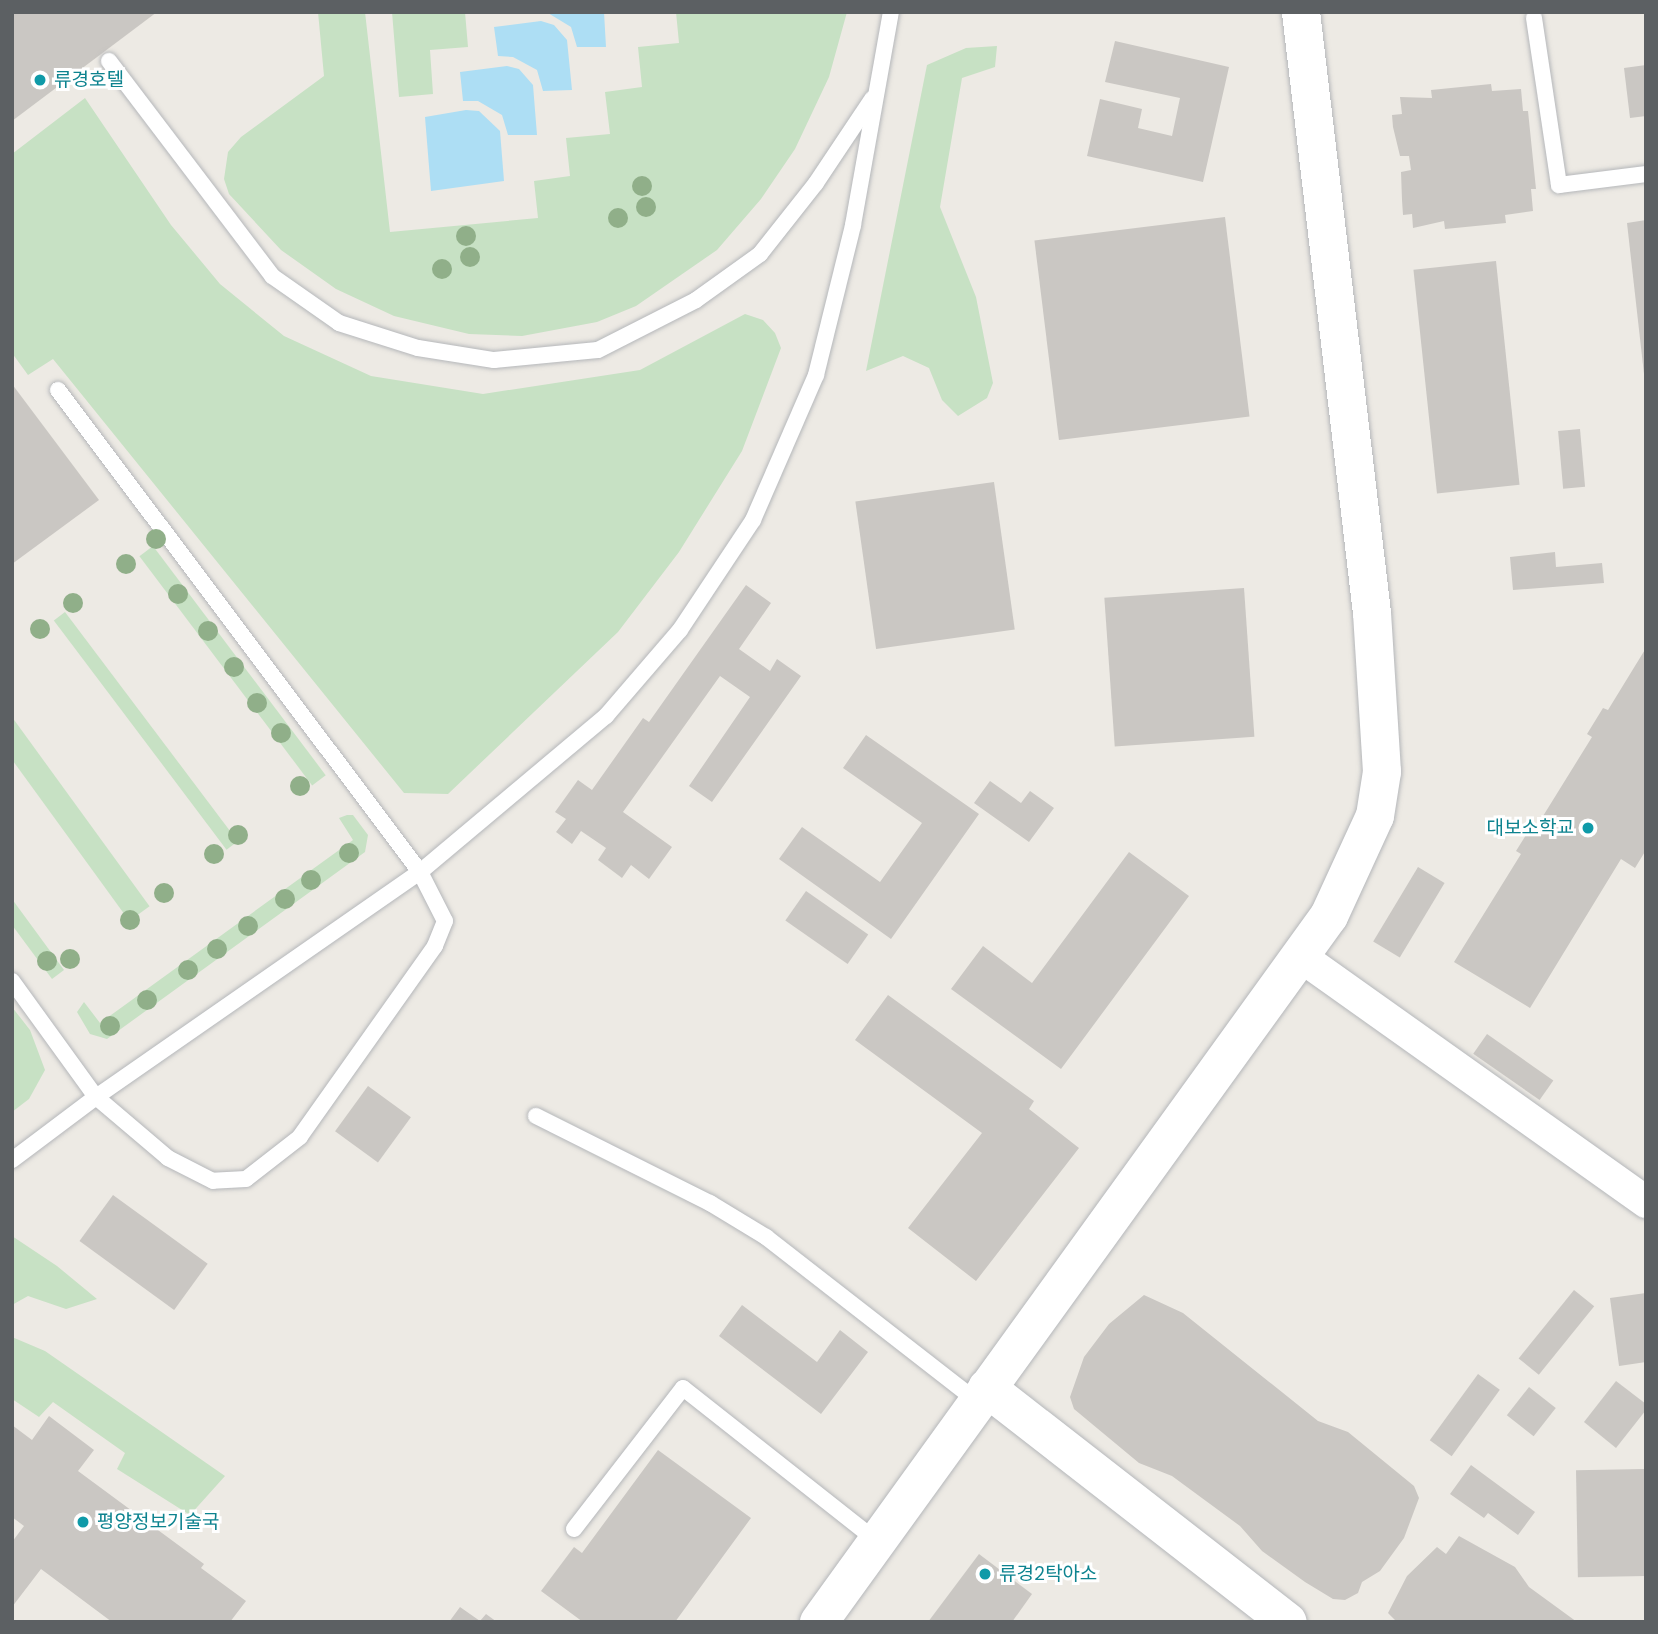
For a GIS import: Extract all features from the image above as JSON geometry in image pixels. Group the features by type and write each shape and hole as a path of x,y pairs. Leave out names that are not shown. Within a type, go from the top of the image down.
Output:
{"street":[{"path":"819,1622 1329,916 1375,816 1382,772 1372,613 1301,12"},
{"path":"1300,956 1646,1202"},
{"path":"983,1395 1288,1622"}],"lane":[{"path":"12,1160 96,1097 420,872 606,716 680,629 753,520 816,375 853,225 891,12"},
{"path":"1534,18 1559,185 1646,174"},
{"path":"109,61 272,276 339,323 418,348 494,360 598,350 696,300 760,254 816,183 876,93"},
{"path":"12,981 96,1097 169,1158 213,1181 246,1178 300,1137 435,946 445,921 420,872 58,390"},
{"path":"536,1115 710,1203 766,1237 983,1395"},
{"path":"574,1529 683,1388 877,1541"}],"green space":[{"path":"318,12 365,12 390,232 538,218 534,181 570,176 566,138 610,134 605,92 642,87 638,47 679,43 676,12 847,12 829,77 795,149 761,199 717,250 636,306 597,322 522,336 469,334 394,316 336,289 281,250 229,194 224,179 228,152 241,137 324,76"},
{"path":"392,12 465,12 468,47 430,50 433,94 399,97"},
{"path":"997,46 995,67 962,78 940,207 976,297 993,383 987,398 958,416 942,400 929,368 903,356 866,371 927,65 966,48"},
{"path":"85,98 171,225 220,284 284,336 371,376 483,394 640,370 745,314 763,320 775,333 781,348 742,451 679,552 618,632 448,794 404,793 53,359 28,375 12,353 12,154"},
{"path":"153,546 326,775 312,785 139,556"},
{"path":"65,612 238,841 227,850 54,620"},
{"path":"12,717 150,906 129,921 12,760"},
{"path":"353,815 368,835 365,852 107,1039 90,1034 77,1012 84,1002 100,1023 353,840 339,818"},
{"path":"12,899 64,970 52,979 12,925"},
{"path":"12,1007 30,1030 45,1070 29,1099 12,1112"},
{"path":"12,1236 57,1266 97,1299 66,1309 28,1296 12,1305"},
{"path":"12,1337 45,1351 225,1476 190,1515 117,1469 125,1453 53,1402 39,1417 12,1399"}],"water":[{"path":"532,12 604,12 606,47 577,47 571,27 548,13"},
{"path":"541,21 554,25 567,40 572,90 543,91 537,70 513,57 498,56 494,27"},
{"path":"507,66 519,69 533,85 537,135 508,135 502,115 478,101 463,101 460,72"},
{"path":"466,110 479,111 500,131 504,181 431,191 425,117"}],"building":[{"name":"류경호텔","path":"12,12 157,12 12,121"},
{"path":"1115,41 1229,67 1203,182 1087,156 1100,99 1142,109 1138,128 1172,136 1180,98 1105,82"},
{"path":"1646,65 1646,116 1630,118 1624,68"},
{"path":"1491,84 1492,91 1521,89 1523,111 1528,111 1536,189 1531,189 1533,211 1505,215 1506,223 1445,229 1444,221 1413,228 1412,214 1403,215 1402,200 1401,172 1411,170 1409,156 1400,156 1393,127 1392,115 1402,114 1400,97 1432,98 1431,90"},
{"path":"1225,217 1249,417 1059,440 1034,240"},
{"path":"1646,220 1646,374 1644,374 1627,223"},
{"path":"1496,261 1520,485 1437,493 1413,270"},
{"path":"12,384 99,500 12,564"},
{"path":"1580,429 1585,487 1563,489 1558,431"},
{"path":"994,482 1015,630 876,649 855,501"},
{"path":"1555,552 1556,567 1602,563 1604,583 1513,590 1510,557"},
{"path":"746,585 771,603 739,649 770,671 777,659 801,676 712,802 689,786 750,697 720,676 623,812 672,847 649,879 631,865 622,878 598,860 606,848 581,831 572,844 556,832 566,819 555,812 578,780 592,790 643,718 649,722"},
{"path":"1244,588 1254,737 1115,746 1104,598"},
{"name":"대보소학교","path":"1646,648 1646,850 1635,868 1621,859 1530,1008 1454,962 1521,854 1516,851 1531,827 1535,829 1592,737 1587,734 1603,708 1608,710"},
{"path":"866,735 979,814 891,939 779,859 802,827 880,882 922,823 843,768"},
{"path":"990,781 1021,803 1030,791 1054,808 1029,842 974,803"},
{"path":"1129,852 1189,896 1061,1069 951,989 983,946 1032,983"},
{"path":"1418,867 1445,883 1400,958 1373,942"},
{"path":"806,891 868,935 848,964 785,920"},
{"path":"888,995 1034,1101 1029,1109 1079,1148 976,1281 908,1228 982,1133 855,1040"},
{"path":"1487,1034 1553,1080 1540,1100 1473,1054"},
{"path":"368,1086 411,1117 378,1162 335,1131"},
{"path":"113,1195 208,1264 174,1310 79,1241"},
{"path":"1574,1290 1594,1306 1539,1375 1519,1358"},
{"path":"1646,1293 1646,1362 1619,1366 1610,1298"},
{"path":"1144,1295 1183,1313 1318,1421 1348,1432 1414,1486 1419,1498 1404,1538 1380,1571 1362,1582 1358,1593 1345,1600 1333,1599 1305,1582 1262,1551 1240,1526 1172,1476 1139,1463 1074,1409 1070,1397 1084,1357 1109,1324"},
{"path":"742,1305 817,1362 840,1330 868,1352 821,1414 719,1336"},
{"path":"1478,1374 1500,1390 1452,1456 1430,1440"},
{"path":"1616,1381 1646,1404 1646,1410 1616,1448 1584,1422"},
{"path":"1529,1387 1556,1408 1534,1436 1507,1415"},
{"name":"평양정보기술국","path":"49,1416 94,1450 78,1471 204,1564 201,1568 246,1601 230,1622 112,1622 41,1569 12,1607 12,1542 24,1526 12,1517 12,1425 32,1440"},
{"path":"658,1450 751,1518 675,1622 583,1622 541,1591 574,1547 582,1553"},
{"path":"1471,1465 1535,1512 1518,1535 1488,1513 1484,1518 1450,1494"},
{"path":"1644,1469 1646,1576 1578,1577 1576,1470"},
{"path":"1459,1536 1515,1567 1529,1587 1577,1622 1397,1622 1388,1613 1407,1576 1437,1547 1446,1554"},
{"name":"류경2탁아소","path":"979,1554 1032,1594 1012,1622 928,1622"},
{"path":"460,1607 480,1621 486,1614 497,1622 449,1622"}],"place":[{"name":"류경호텔","path":"40,80"},
{"name":"대보소학교","path":"1588,828"},
{"name":"평양정보기술국","path":"83,1522"},
{"name":"류경2탁아소","path":"985,1574"}]}
